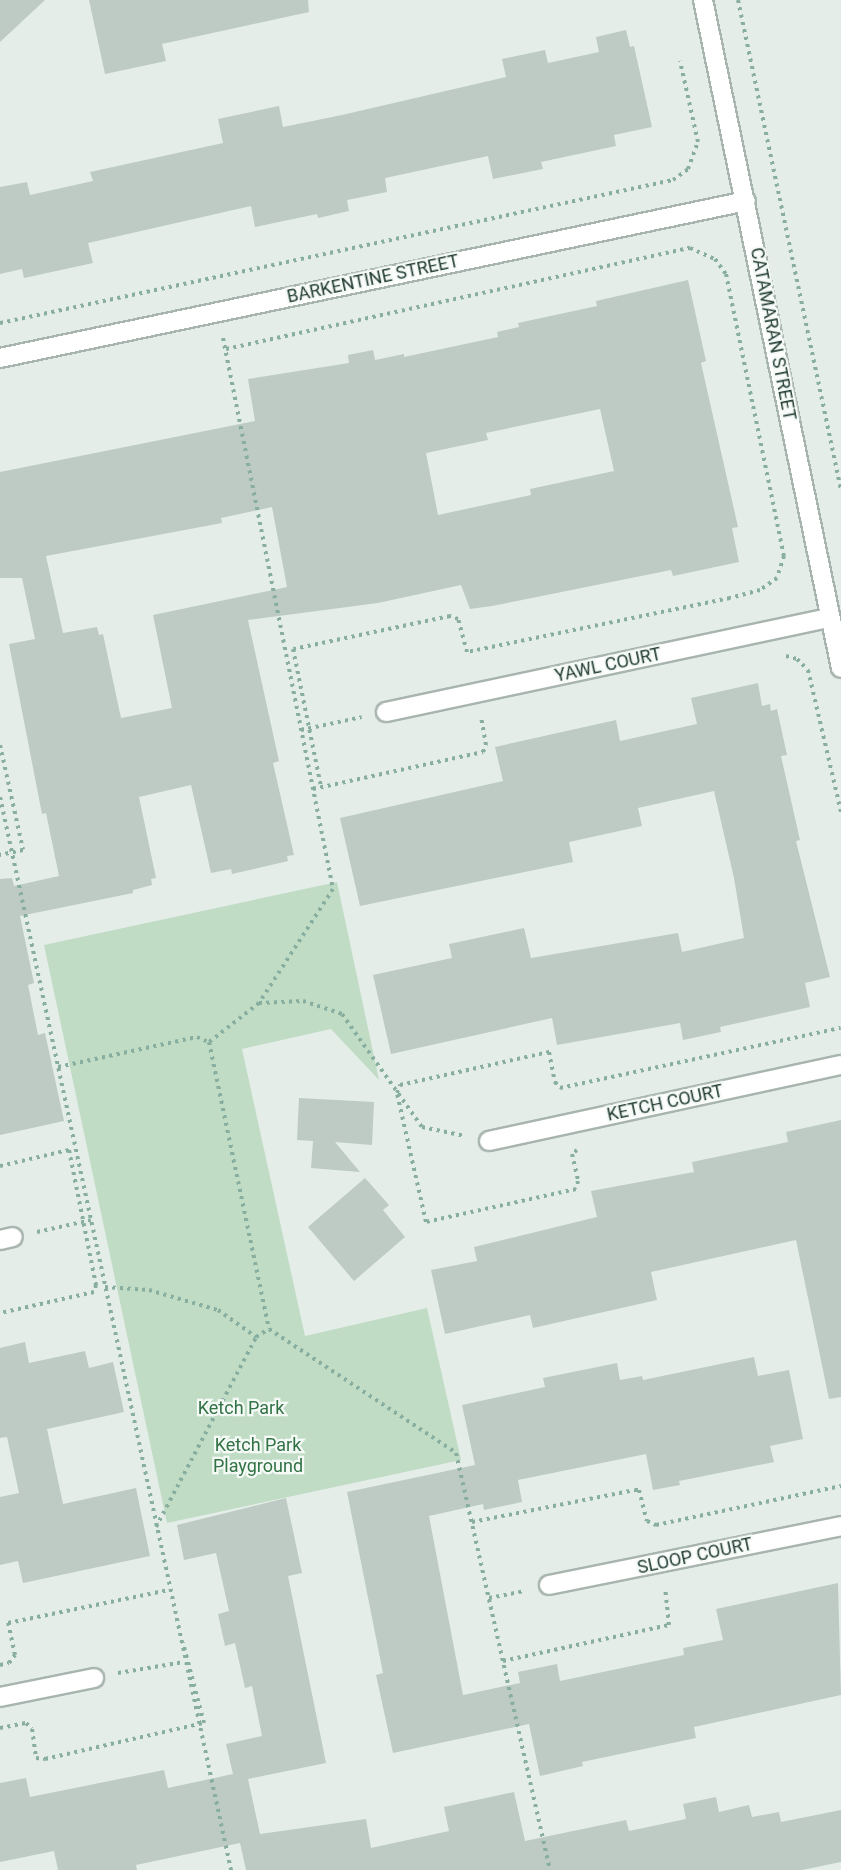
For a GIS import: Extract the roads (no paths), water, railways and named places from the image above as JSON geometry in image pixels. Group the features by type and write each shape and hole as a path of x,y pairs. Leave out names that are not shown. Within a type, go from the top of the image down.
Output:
{"street":[{"name":"CATAMARAN STREET","path":"704,0 841,668"},
{"name":"BARKENTINE STREET","path":"0,358 746,201"},
{"name":"YAWL COURT","path":"386,712 830,618"},
{"name":"KETCH COURT","path":"489,1141 841,1065"},
{"name":"SLOOP COURT","path":"549,1585 841,1526"},
{"path":"0,1697 94,1678"}],"park label":[{"name":"Ketch Park","path":"241,1408"},
{"name":"Ketch Park Playground","path":"258,1456"}]}
